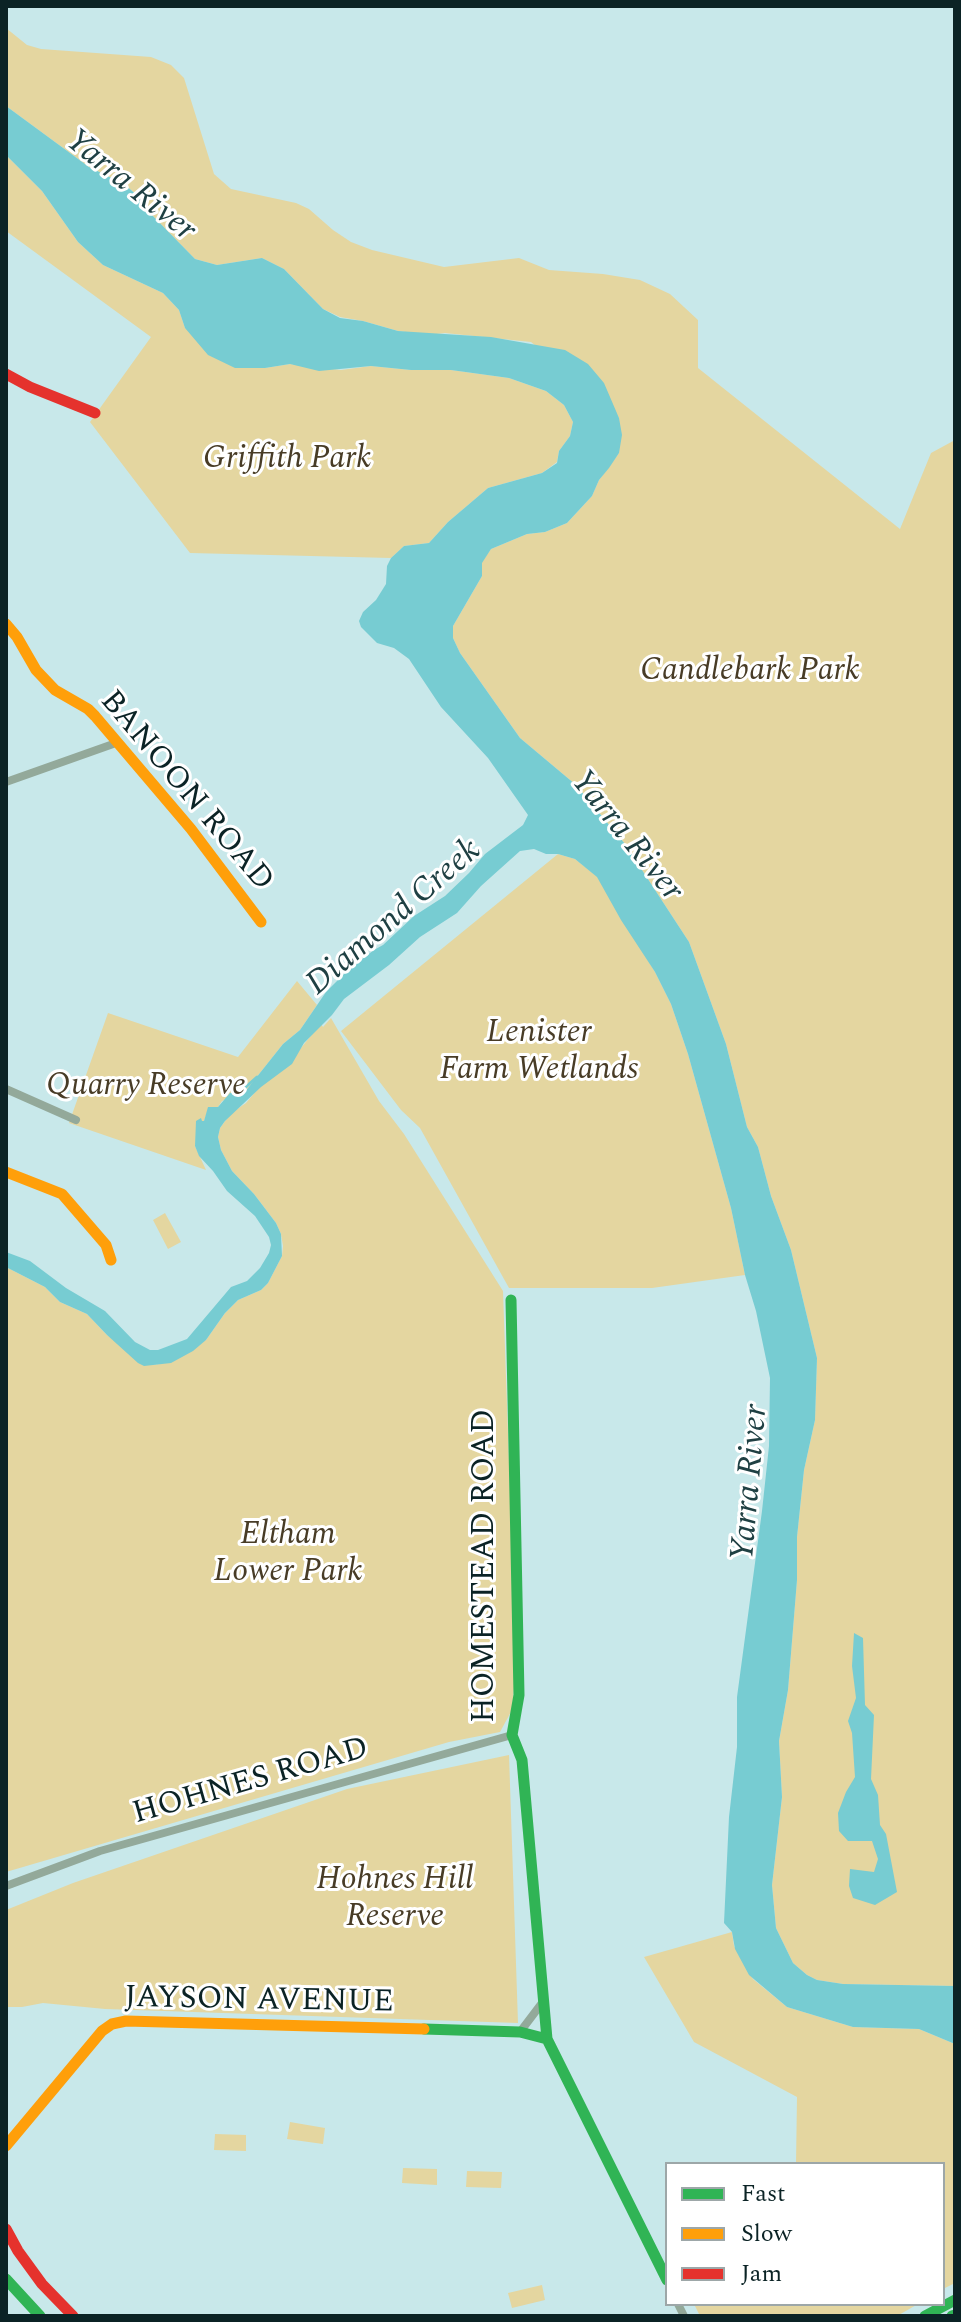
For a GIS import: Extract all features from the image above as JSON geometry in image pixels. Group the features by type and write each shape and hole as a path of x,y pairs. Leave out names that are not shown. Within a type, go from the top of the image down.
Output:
{"street":[{"path":"6,374 95,413"},
{"name":"BANOON ROAD","path":"6,624 41,675 60,694 88,709 191,829 261,922"},
{"path":"6,782 116,743"},
{"path":"6,1089 76,1120"},
{"path":"6,1172 62,1194 106,1245 111,1260"},
{"name":"HOMESTEAD ROAD","path":"511,1300 519,1695 512,1735 522,1760 547,2039 665,2276"},
{"name":"HOHNES ROAD","path":"6,1886 100,1851 512,1735"},
{"path":"520,2032 542,2003"},
{"name":"JAYSON AVENUE","path":"6,2146 102,2031 112,2024 126,2021 520,2032 547,2039"},
{"path":"6,2229 42,2284 73,2316"},
{"path":"6,2279 40,2316"},
{"path":"925,2316 944,2306"}],"green space":[{"name":"Candlebark Park","path":"6,28 27,45 41,49 151,57 171,65 184,78 214,174 231,189 296,203 309,209 351,242 444,267 519,258 549,270 640,280 670,294 698,320 698,368 900,529 931,453 955,440 955,1986 843,1984 817,1980 793,1963 776,1928 772,1885 782,1797 779,1741 788,1690 804,1470 815,1420 817,1358 791,1250 771,1196 758,1147 747,1127 726,1044 689,942 625,844 576,785 520,738 460,653 453,638 453,626 482,576 481,563 491,549 527,534 545,532 567,523 592,496 599,480 619,453 619,418 613,408 531,342 398,331 340,317 323,309 284,269 262,258 217,265 195,259 124,184 89,167 6,106"},
{"name":"Griffith Park","path":"6,155 42,191 78,242 103,265 163,293 179,310 185,328 265,368 290,364 341,370 371,366 451,370 509,378 546,391 564,405 573,422 570,436 559,451 557,462 542,473 488,488 448,522 429,543 404,546 391,558 190,553 90,422 151,337 6,231"},
{"name":"Lenister Farm Wetlands","path":"558,854 575,859 598,877 671,1004 731,1208 745,1275 652,1288 509,1288 420,1128 401,1110 341,1031"},
{"name":"Quarry Reserve","path":"297,981 317,1005 300,1030 283,1044 244,1093 222,1101 218,1107 209,1107 195,1146 206,1170 69,1123 108,1013 238,1057"},
{"name":"Eltham Lower Park","path":"331,1018 379,1101 404,1134 503,1291 516,1664 512,1710 500,1732 449,1742 6,1872 6,1267 45,1287 60,1302 87,1314 107,1335 151,1365 160,1364 206,1340 238,1300 261,1290 268,1283 282,1256 283,1246 276,1223 232,1171 221,1150 218,1137 220,1128 261,1085 284,1069 317,1028 321,1024 323,1027"},
{"path":"165,1213 181,1242 168,1249 153,1220"},
{"name":"Hohnes Hill Reserve","path":"509,1755 518,2023 105,2009 43,2003 6,2007 6,1910 73,1883 347,1789"},
{"path":"732,1932 734,1946 753,1979 787,2007 853,2027 919,2029 955,2044 955,2283 945,2288 945,2162 796,2162 797,2097 694,2042 644,1957"},
{"path":"290,2122 325,2128 323,2144 287,2139"},
{"path":"215,2134 246,2135 246,2151 214,2150"},
{"path":"403,2168 437,2169 437,2185 402,2183"},
{"path":"467,2171 502,2172 501,2188 466,2187"},
{"path":"542,2285 545,2300 512,2308 508,2293"},
{"path":"695,2306 914,2306 897,2316 700,2316"}],"water":[{"path":"6,106 89,167 124,184 195,259 217,265 262,258 284,269 323,309 340,318 398,331 491,337 565,350 588,364 604,383 619,418 622,435 619,453 599,480 592,496 567,523 545,532 527,534 491,549 482,563 482,576 453,626 453,638 460,653 520,738 576,785 625,844 689,942 726,1044 747,1127 758,1147 771,1196 791,1250 817,1358 815,1420 804,1470 788,1690 779,1741 782,1797 772,1885 776,1928 793,1963 817,1980 843,1984 955,1986 955,2044 919,2029 853,2027 787,2007 749,1975 735,1949 732,1932 724,1923 729,1817 737,1747 737,1697 769,1446 770,1378 731,1208 671,1004 597,877 575,859 534,849 520,851 481,886 457,913 420,937 344,999 304,1043 292,1064 261,1087 225,1121 218,1137 221,1150 232,1171 276,1223 281,1234 282,1256 268,1283 261,1290 238,1300 206,1340 193,1351 171,1363 144,1366 87,1314 60,1302 45,1287 6,1267 6,1252 30,1261 66,1288 105,1311 135,1342 150,1350 187,1339 231,1287 247,1281 260,1268 269,1253 269,1237 255,1216 227,1191 199,1156 195,1146 196,1121 201,1118 204,1121 208,1107 218,1107 230,1093 240,1090 244,1093 283,1044 300,1030 326,992 348,970 383,945 414,916 445,896 485,854 523,825 528,815 488,758 441,707 409,659 394,648 377,643 359,621 386,584 387,566 391,558 404,546 429,543 448,522 488,488 542,473 557,463 559,451 570,436 573,422 564,405 546,391 509,378 451,370 371,366 319,371 290,364 235,368 208,355 185,328 179,310 163,293 103,265 78,242 42,191 6,155"},
{"path":"854,1633 863,1638 865,1705 874,1715 871,1779 878,1795 880,1825 886,1834 897,1892 875,1905 853,1898 849,1886 850,1869 874,1872 878,1859 872,1841 848,1841 839,1831 838,1813 855,1777 852,1733 848,1721 856,1698 852,1666"}],"waterway":[{"name":"Diamond Creek","path":"239,1093 257,1077"}],"traffic: fast":[{"path":"511,1300 519,1695 512,1735 522,1760 547,2039 665,2276"},
{"path":"424,2029 520,2032 547,2039"},
{"path":"6,2279 40,2316"},
{"path":"945,2305 955,2300"},
{"path":"925,2316 944,2306"}],"traffic: slow":[{"path":"6,624 36,670 55,690 95,716 191,829 261,922"},
{"path":"6,1172 62,1194 106,1245 111,1260"},
{"path":"6,2146 102,2031 112,2024 126,2021 424,2029"}],"traffic: jam":[{"path":"6,374 95,413"},
{"path":"6,2229 42,2284 73,2316"}],"water label":[{"name":"Yarra River","path":"129,187"},
{"name":"Yarra River","path":"625,837"},
{"name":"Yarra River","path":"752,1483"}]}
